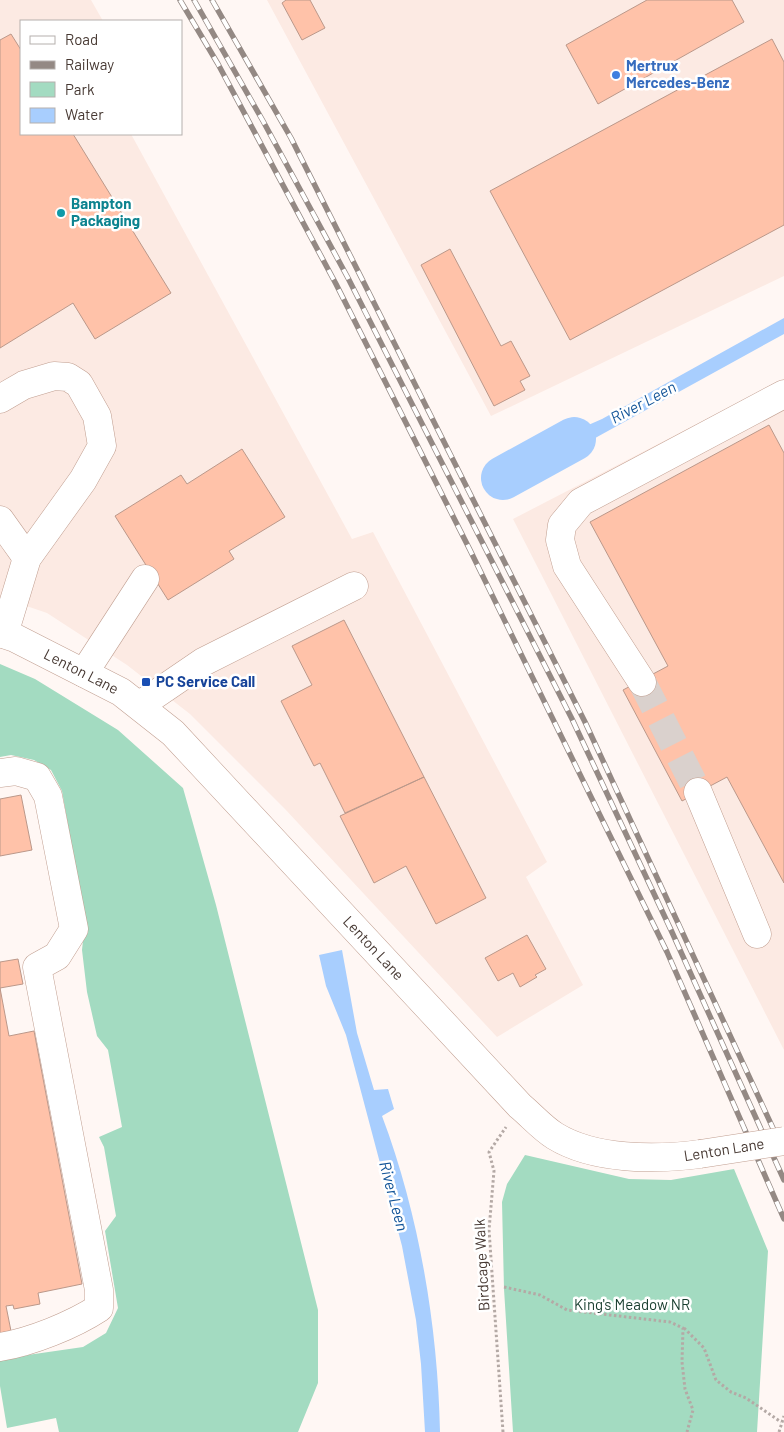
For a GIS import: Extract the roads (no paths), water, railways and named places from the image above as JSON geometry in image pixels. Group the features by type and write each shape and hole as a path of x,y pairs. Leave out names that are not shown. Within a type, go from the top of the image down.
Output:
{"street":[{"path":"0,399 24,386 54,376 68,377 79,384 97,416 102,446 83,480 27,558 2,633"},
{"path":"642,682 567,566 560,540 562,525 581,502 781,404"},
{"path":"0,520 27,558"},
{"path":"84,673 145,579"},
{"path":"140,705 204,662 354,586"},
{"name":"Lenton Lane","path":"2,633 121,692 140,705 173,733 520,1106 554,1135 589,1152 673,1157 784,1141"},
{"path":"0,773 16,771 37,777 48,796 74,929 57,956 38,966 99,1290 99,1308 86,1316 13,1345 0,1347"},
{"path":"698,792 757,934"}],"water":[{"path":"784,318 784,334 597,437 528,482 516,460 545,444 602,419"},
{"path":"342,950 357,1033 374,1090 388,1089 394,1109 382,1116 406,1192 424,1271 435,1352 440,1432 425,1432 416,1320 402,1246 346,1035 326,986 319,955"}],"waterway":[{"name":"River Leen","path":"503,478 574,439"}],"tunnel":[{"path":"642,682 698,792"}],"railway":[{"path":"180,0 218,64 336,284 470,550 667,952 784,1219"},
{"path":"194,0 263,121 348,278 572,719 671,930 784,1180"},
{"path":"212,0 291,138 585,722 784,1152"}],"place":[{"name":"Mertrux Mercedes-Benz","path":"616,75"},
{"name":"Bampton Packaging","path":"61,213"},
{"name":"PC Service Call","path":"146,682"}],"park label":[{"name":"King's Meadow NR","path":"632,1305"}]}
